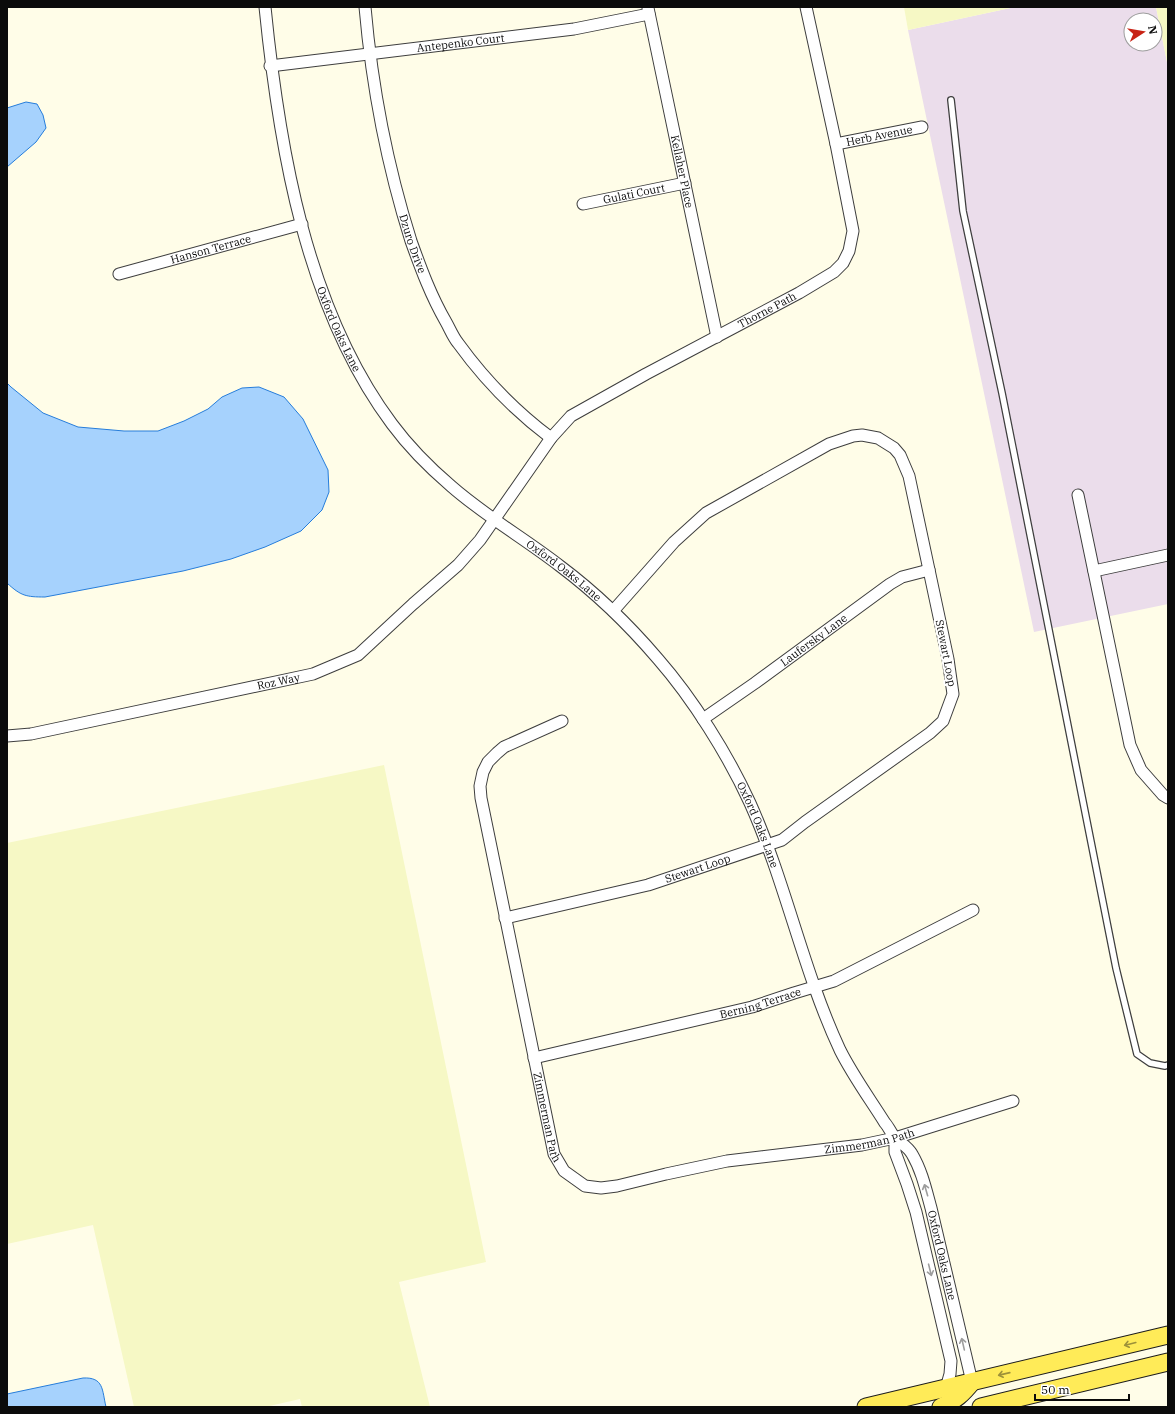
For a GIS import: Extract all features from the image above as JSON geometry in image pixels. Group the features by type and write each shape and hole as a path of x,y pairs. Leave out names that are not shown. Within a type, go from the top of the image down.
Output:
{"main road":[{"path":"866,1407 1168,1335"},
{"path":"981,1407 1168,1362"},
{"path":"941,1407 952,1402 962,1394 972,1382"}],"street":[{"name":"Oxford Oaks Lane","path":"265,7 270,66 289,174 313,262 332,317 344,344 369,390 394,426 432,469 470,503 561,566 613,611 662,664 703,719 749,802 766,845 814,987 842,1054 854,1077 895,1138 906,1145 914,1157 923,1179 972,1382"},
{"name":"Dzuro Drive","path":"365,7 374,82 391,170 403,216 418,261 434,301 457,342 487,380 506,400 537,428 551,438"},
{"name":"Thorne Path","path":"493,520 551,438 571,416 825,278 843,263 849,251 853,231 836,144 806,7"},
{"name":"Antepenko Court","path":"270,66 574,29 649,10"},
{"name":"Kellaher Place","path":"649,10 717,337"},
{"name":"Herb Avenue","path":"836,144 922,127"},
{"name":"Gulati Court","path":"584,204 685,183"},
{"name":"Hanson Terrace","path":"119,274 302,224"},
{"name":"Stewart Loop","path":"505,918 648,885 782,840 930,733 943,721 953,694 948,659 909,476 900,455 894,448 878,438 862,435 853,436 828,444 706,513 674,542 613,611"},
{"path":"1078,495 1130,745 1141,770 1163,795 1168,798"},
{"name":"Roz Way","path":"7,736 31,734 306,676 336,665 358,655 458,565 480,540 493,520"},
{"path":"1094,571 1168,555"},
{"name":"Laufersky Lane","path":"703,719 890,584 902,577 929,570"},
{"name":"Zimmerman Path","path":"562,720 504,747 488,762 483,772 480,786 481,798 505,918 554,1154 564,1171 585,1186 601,1188 618,1186 727,1161 862,1145 895,1138 1013,1101"},
{"name":"Berning Terrace","path":"534,1058 752,1007 834,981 973,910"},
{"name":"Oxford Oaks Lane","path":"895,1138 895,1152 907,1184 924,1246 951,1361 950,1374 946,1388"},
{"path":"924,1246 939,1242"}],"lane":[{"path":"951,100 963,211 1002,393 1116,968 1137,1054 1150,1063 1165,1066 1168,1065"}],"shaded area":[{"path":"1015,7 1156,7 1157,12 1123,12 1123,52 1163,52 1163,42 1168,67 1168,604 1034,632 908,30"}],"green space":[{"path":"904,7 1015,7 908,30"},
{"path":"1156,7 1168,7 1168,67 1163,42 1163,12 1157,12"},
{"path":"384,765 486,1262 399,1282 430,1407 302,1407 300,1399 265,1407 134,1407 93,1225 7,1244 7,843"}],"water":[{"path":"26,102 37,104 43,115 46,128 36,142 7,167 7,108"},
{"path":"7,383 43,413 78,427 124,431 158,431 184,421 208,409 222,397 242,388 259,387 284,397 303,419 328,470 329,492 322,510 301,531 265,547 231,559 183,571 45,597 24,595 16,591 7,583"},
{"path":"83,1378 90,1378 98,1382 103,1390 106,1407 7,1407 7,1394"}]}
